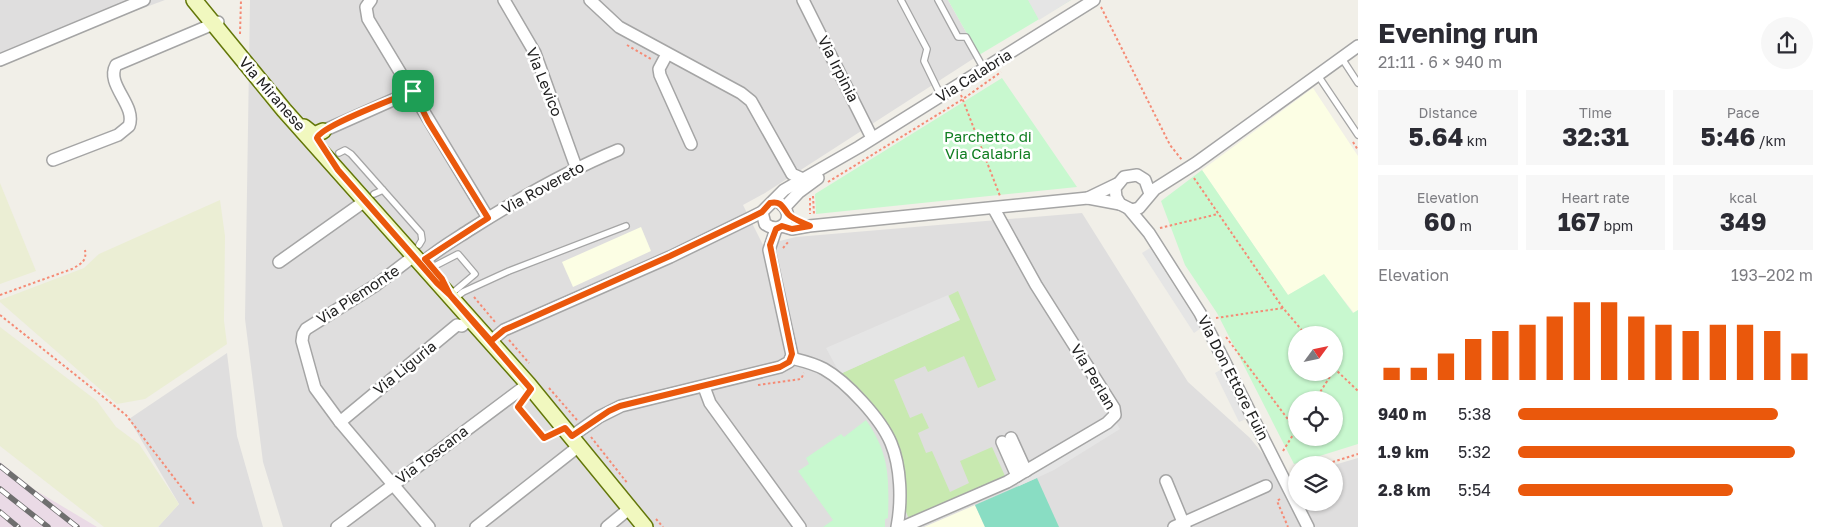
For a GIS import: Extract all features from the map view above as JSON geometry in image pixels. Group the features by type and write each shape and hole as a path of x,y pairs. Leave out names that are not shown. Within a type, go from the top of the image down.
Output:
{"street":[{"path":"0,60 144,0"},
{"name":"Via Miranese","path":"195,0 270,85 321,133"},
{"path":"358,0 368,10 428,121 488,218"},
{"name":"Via Levico","path":"504,0 535,53 576,167"},
{"path":"590,0 620,27 741,93 751,102 773,144 792,174 803,179"},
{"name":"Via Irpinia","path":"803,0 872,138"},
{"name":"Via Calabria","path":"491,341 504,330 670,256 762,212 767,204 772,202 784,190 852,151 1097,2"},
{"path":"53,160 118,135 129,126 131,115 114,75 116,65 215,23"},
{"name":"Via Miranese","path":"215,23 284,110 373,195 419,256 442,279 452,297"},
{"path":"762,212 764,223 782,231 812,221 992,203 1088,198 1135,210 1143,206 1150,194 1174,176 1204,157 1358,46"},
{"path":"667,54 659,69 660,75 692,144"},
{"path":"284,110 294,116 310,134 321,133 413,91"},
{"path":"321,133 317,138 320,144 336,159"},
{"path":"773,144 785,178 784,190"},
{"name":"Via Rovereto","path":"419,256 576,167 618,150"},
{"name":"Via Calabria","path":"791,358 769,250 787,222 787,211 799,192 852,151"},
{"path":"1088,198 1116,184 1128,175 1137,175 1145,180 1150,194"},
{"path":"1145,180 1174,176"},
{"path":"1116,184 1115,194 1124,206"},
{"path":"279,262 373,195"},
{"path":"772,202 778,202 787,211 812,221"},
{"name":"Via Perlan","path":"903,527 1017,476 1114,417 1115,412 1036,285 992,203"},
{"name":"Via Don Ettore Fuin","path":"1124,206 1154,231"},
{"name":"Via Don Ettore Fuin","path":"1143,206 1154,231 1206,324 1308,527"},
{"name":"Via Piemonte","path":"340,422 314,386 303,346 303,334 308,328 419,256"},
{"path":"452,297 529,386 576,436 645,527"},
{"name":"Via Liguria","path":"340,422 458,325 462,326 471,318"},
{"path":"476,527 576,436 609,411 620,406 704,387 785,365 791,358 813,364 832,375 858,400 884,431 893,449 897,466 897,527"},
{"name":"Via Toscana","path":"337,527 529,386"},
{"path":"704,387 710,403 800,527"},
{"path":"340,422 429,527"},
{"path":"1007,440 1017,476"},
{"path":"1166,481 1181,526 1266,486"},
{"path":"607,527 630,508"}],"lane":[{"path":"901,0 927,49 924,61 941,96"},
{"path":"938,0 958,37 966,37 984,70"},
{"path":"1341,57 1358,83"},
{"path":"1317,74 1358,136"},
{"path":"336,159 348,152 373,195 421,233 422,240 419,256 458,254 476,274 452,297"},
{"path":"452,297 509,271 626,226"},
{"path":"529,386 518,407 544,438 576,436"}],"path":[{"path":"240,36 241,0"},
{"path":"1097,2 1170,145 1184,163"},
{"path":"961,95 1001,197 992,203"},
{"path":"1191,175 1283,308 1298,326"},
{"path":"810,190 810,216 812,221"},
{"path":"1154,231 1218,214"},
{"path":"782,231 794,236"},
{"path":"780,244 780,249"},
{"path":"0,295 77,266 84,259 85,250"},
{"path":"1216,319 1283,308"},
{"path":"0,315 126,415 195,504"},
{"path":"1223,334 1288,419"},
{"path":"758,385 801,379 805,368"},
{"path":"1343,378 1358,391"},
{"path":"576,436 629,484"},
{"path":"1283,451 1288,443"},
{"path":"1343,459 1358,454"},
{"path":"651,513 663,527"}],"shaded area":[{"path":"0,0 165,0 68,36 0,66"},
{"path":"250,0 948,0 979,55 765,193 743,205 763,245 796,237 1082,213 1188,382 1250,438 1271,464 1281,482 1288,480 1288,511 1343,511 1343,462 1358,458 1358,527 283,527 263,462 245,319"},
{"path":"1028,0 1071,0 1039,20"},
{"path":"1313,88 1358,156 1358,310 1354,313 1324,275 1288,295 1202,170"},
{"path":"0,183 36,271 0,284"},
{"path":"220,200 225,236 224,321 227,344 145,399 117,404 0,302 0,300 84,268 99,254"},
{"path":"641,227 651,251 573,287 562,262"},
{"path":"1150,248 1201,328 1194,333 1142,253"},
{"path":"948,295 960,320 840,374 826,348"},
{"path":"0,327 97,401 116,427 139,444 179,504 158,527 104,527 0,446"},
{"path":"227,353 237,436 263,527 158,527 179,504 129,419"},
{"path":"1222,369 1248,418 1239,422 1215,373"},
{"path":"1116,422 1120,429 1054,470 1019,486 1017,480 1041,469"},
{"path":"0,462 35,490 97,527 0,527"},
{"path":"975,505 985,527 924,527"}],"green space":[{"path":"948,0 1071,0 979,55"},
{"name":"Parchetto di Via Calabria","path":"1002,78 1077,187 816,214 815,194"},
{"path":"1202,170 1288,295 1324,274 1353,313 1358,310 1358,444 1320,456 1290,456 1217,313 1185,265 1161,201"},
{"path":"958,291 996,380 978,388 964,356 928,372 925,366 894,380 910,418 922,413 929,428 918,433 926,453 932,451 950,492 969,483 960,461 992,447 1005,476 909,519 904,507 901,455 840,374 959,320 948,296"},
{"path":"866,420 874,432 884,455 888,478 888,518 885,519 885,527 823,527 833,520 798,471 809,464 806,458 841,434 844,437"},
{"path":"1037,478 1059,527 985,527 975,505"}],"railway":[{"path":"0,466 77,527"},
{"path":"0,489 48,527"},
{"path":"0,512 18,527"}],"route":[{"path":"413,91 342,121 321,132 317,138 338,170 437,283 450,295 454,299 491,341 504,330 670,256 762,212 764,207 776,202 787,209 788,214 810,226 792,229 782,226 776,229 769,250 792,354 789,362 780,367 704,387 620,406 583,427 572,436 565,428 544,438 518,407 531,389 450,295 442,279 425,259 488,218 428,121 413,91"}]}
